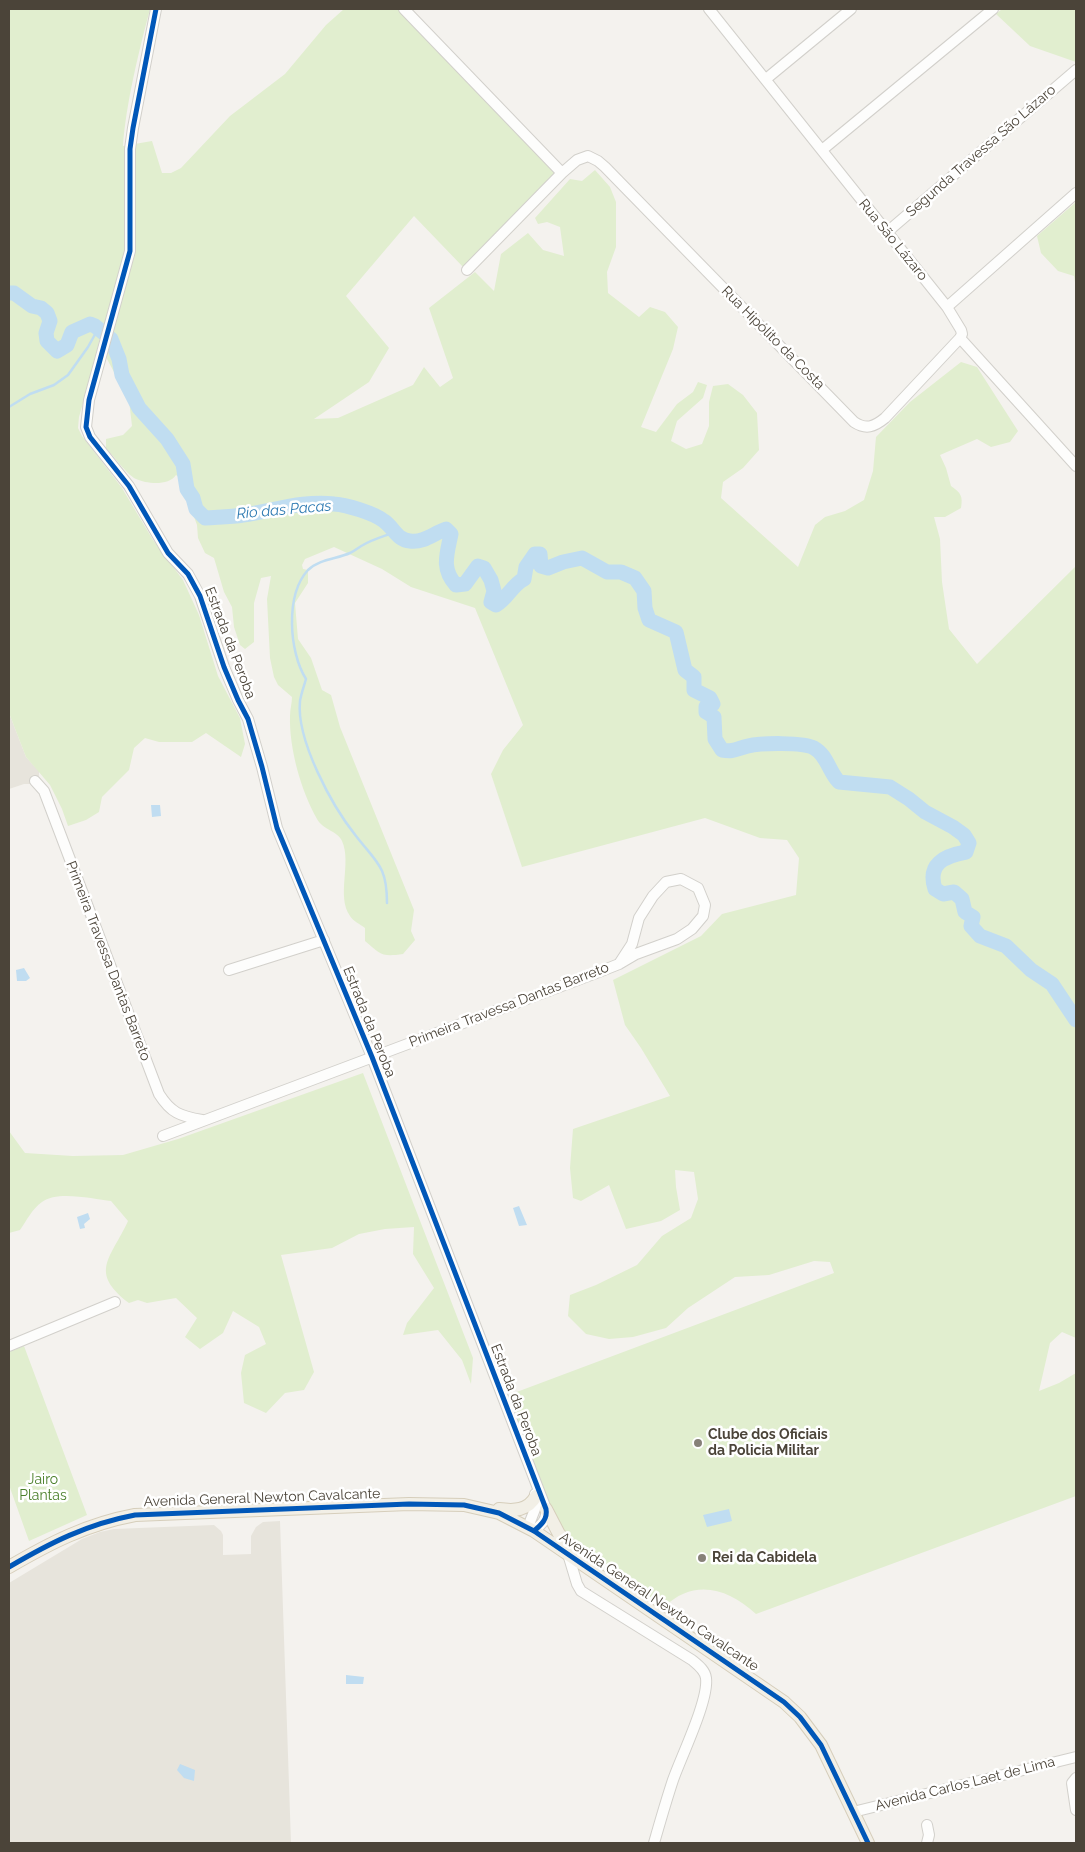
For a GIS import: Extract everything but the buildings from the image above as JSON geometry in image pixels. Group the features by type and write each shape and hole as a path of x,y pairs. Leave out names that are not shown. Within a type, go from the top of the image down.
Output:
{"main road":[{"path":"464,1505 516,1511 527,1507 536,1496"},
{"name":"Avenida General Newton Cavalcante","path":"9,1567 77,1531 106,1520 135,1515 409,1504 464,1505 499,1513 531,1529 609,1581 763,1686 800,1717 821,1745 868,1843"},
{"path":"546,1509 566,1542 609,1581"}],"street":[{"name":"Estrada da Peroba","path":"156,9 130,149 130,251 89,400 86,427 90,438 129,486 168,553 188,574 200,596 227,673 248,719 277,828 372,1057 534,1478"},
{"path":"404,9 562,173 467,270"},
{"name":"Rua São Lázaro","path":"709,9 947,307 962,330 960,338 1076,466"},
{"path":"766,79 851,9"},
{"path":"822,150 993,9"},
{"name":"Segunda Travessa São Lázaro","path":"886,233 1076,70"},
{"name":"Rua Hipólito da Costa","path":"562,173 577,160 588,156 605,167 854,422 861,426 869,428 885,418 960,338"},
{"path":"947,307 1076,193"},
{"name":"Primeira Travessa Dantas Barreto","path":"34,781 44,791 158,1094 167,1107 176,1114 202,1120"},
{"name":"Primeira Travessa Dantas Barreto","path":"163,1136 619,964 636,954 677,939 692,929 703,916 705,905 698,888 681,880 666,882 653,896 639,918 632,944 619,964"},
{"path":"229,970 324,940"},
{"path":"9,1346 115,1302"},
{"path":"531,1529 536,1496 534,1478"},
{"path":"531,1529 544,1521 547,1513 534,1478"},
{"path":"568,1554 576,1584 581,1590 692,1660 704,1672 706,1688 673,1780 654,1843"},
{"name":"Avenida Carlos Laet de Lima","path":"853,1812 1076,1757"},
{"path":"1076,1778 1072,1783 1076,1810"},
{"path":"927,1826 929,1835 927,1843"}],"shaded area":[{"path":"9,713 26,757 39,771 39,776 30,784 9,789"},
{"path":"280,1521 291,1843 9,1843 9,1583 82,1539 100,1532 114,1529 214,1525 223,1535 223,1555 251,1554 251,1536 256,1527 263,1522"}],"green space":[{"path":"9,9 150,9 137,59 123,146 152,141 162,173 171,173 181,168 230,116 285,74 326,25 344,9 398,9 557,174 464,268 414,216 346,296 389,348 369,382 314,419 338,418 413,385 424,367 440,387 453,378 429,308 475,272 494,291 501,254 528,233 543,250 564,256 560,227 547,222 538,224 535,218 570,179 582,181 595,170 610,187 616,202 616,247 607,272 608,293 639,317 650,307 665,312 678,327 673,349 641,427 656,432 677,404 693,392 698,382 707,385 703,398 677,421 671,441 686,449 702,444 709,426 709,402 713,386 728,384 743,395 757,413 759,450 743,468 723,482 721,498 798,567 815,525 825,517 845,511 864,500 873,471 876,437 910,402 961,362 977,367 1018,431 1010,442 991,447 977,439 940,455 951,486 959,493 962,500 961,508 945,517 934,517 940,539 942,582 949,629 977,664 1076,566 1076,1338 1062,1332 1050,1343 1039,1391 1059,1383 1076,1373 1076,1496 756,1614 734,1598 711,1590 687,1592 675,1598 664,1607 571,1540 566,1534 555,1517 533,1467 506,1396 834,1273 830,1262 814,1261 769,1275 735,1277 688,1308 666,1328 633,1337 609,1339 586,1334 568,1316 570,1295 637,1265 662,1236 691,1218 698,1199 694,1172 675,1170 680,1210 661,1221 626,1229 609,1185 581,1201 573,1198 570,1168 573,1129 670,1096 625,1025 613,980 701,936 722,914 796,895 799,858 787,840 760,838 705,818 522,867 491,774 503,750 523,725 475,608 411,587 382,569 334,547 305,559 302,565 303,569 308,570 308,583 295,603 298,639 311,658 322,690 331,695 340,727 414,910 411,931 415,940 403,954 386,955 375,949 365,941 365,928 351,918 346,908 344,889 346,859 342,841 317,819 306,796 297,769 290,728 292,697 278,685 274,677 270,658 267,599 271,576 261,578 254,603 254,642 245,649 240,645 234,627 232,607 224,592 214,558 205,553 198,538 197,525 180,478 176,475 173,479 157,483 136,479 124,469 106,448 106,439 123,435 132,426 129,400 107,359 107,347 113,336 103,324 79,417 78,428 82,436 122,488 153,540 183,580 199,615 218,676 240,718 245,744 241,757 206,733 192,742 159,742 145,738 134,748 129,770 102,797 99,812 86,820 68,826 50,785 26,757 9,713"},
{"path":"1002,9 1076,9 1076,62 1030,46 996,14"},
{"path":"1076,202 1076,288 1074,276 1058,271 1041,253 1037,236"},
{"path":"363,1073 473,1358 471,1384 462,1360 438,1330 403,1335 407,1323 434,1288 413,1254 414,1227 385,1229 359,1234 332,1248 281,1255 314,1372 304,1390 285,1393 266,1413 244,1403 241,1373 245,1355 266,1344 259,1327 233,1311 223,1333 200,1349 185,1337 197,1318 176,1298 147,1303 138,1300 129,1303 116,1292 109,1282 106,1273 107,1264 128,1221 111,1201 76,1196 49,1198 35,1208 20,1230 9,1233 9,1131 25,1153 73,1156 123,1155 178,1139"},
{"name":"Jairo Plantas","path":"24,1346 87,1515 29,1541 9,1485 9,1352"}],"water":[{"path":"151,805 160,805 161,816 152,817"},
{"path":"24,968 30,978 26,981 17,981 16,970"},
{"path":"519,1206 527,1225 519,1226 513,1208"},
{"path":"88,1213 90,1219 84,1224 85,1228 80,1229 77,1217"},
{"path":"729,1509 732,1521 707,1527 703,1515"},
{"path":"346,1675 364,1677 363,1684 346,1684"},
{"path":"180,1764 195,1770 194,1781 184,1778 177,1770"}],"waterway":[{"name":"Rio das Pacas","path":"9,293 14,293 32,306 41,308 47,313 50,321 46,333 47,341 57,351 67,345 72,332 90,324 111,339 119,359 122,375 139,408 167,439 183,464 187,489 193,498 196,509 205,518 238,516 311,503 323,503 346,506 374,515 406,540 420,541 446,529 451,534 446,561 451,579 456,585 465,584 478,566 484,568 491,580 494,591 491,602 496,605 524,579 526,567 535,554 540,554 541,566 548,568 563,562 582,558 607,572 621,572 635,578 644,591 645,608 649,620 676,632 685,670 694,677 694,690 710,698 713,704 706,707 706,712 714,717 715,739 722,750 772,744 809,746 822,755 839,782 890,787 925,812 964,835 969,843 966,852 944,859 935,867 933,873 935,889 943,894 954,892 962,899 965,912 973,917 971,926 980,936 1006,946 1031,970 1052,984 1076,1020"},
{"path":"9,407 30,394 54,385 68,375 98,329"},
{"path":"387,903 387,891 383,873 375,859 337,808 310,753 300,717 300,701 306,679 296,654 292,624 296,594 301,581 312,566 350,553 371,541 395,532"}],"cycle path":[{"path":"156,9 130,149 130,251 89,400 86,427 90,437 129,486 168,553 188,574 200,596 224,667 248,719 277,828 372,1057 546,1509 545,1519 534,1531"},
{"path":"9,1567 69,1535 135,1515 409,1504 464,1505 499,1513 534,1531 784,1702 800,1717 821,1745 868,1843"}],"place":[{"name":"Clube dos Oficiais da Policia Militar","path":"698,1443"},
{"name":"Rei da Cabidela","path":"702,1558"}]}
